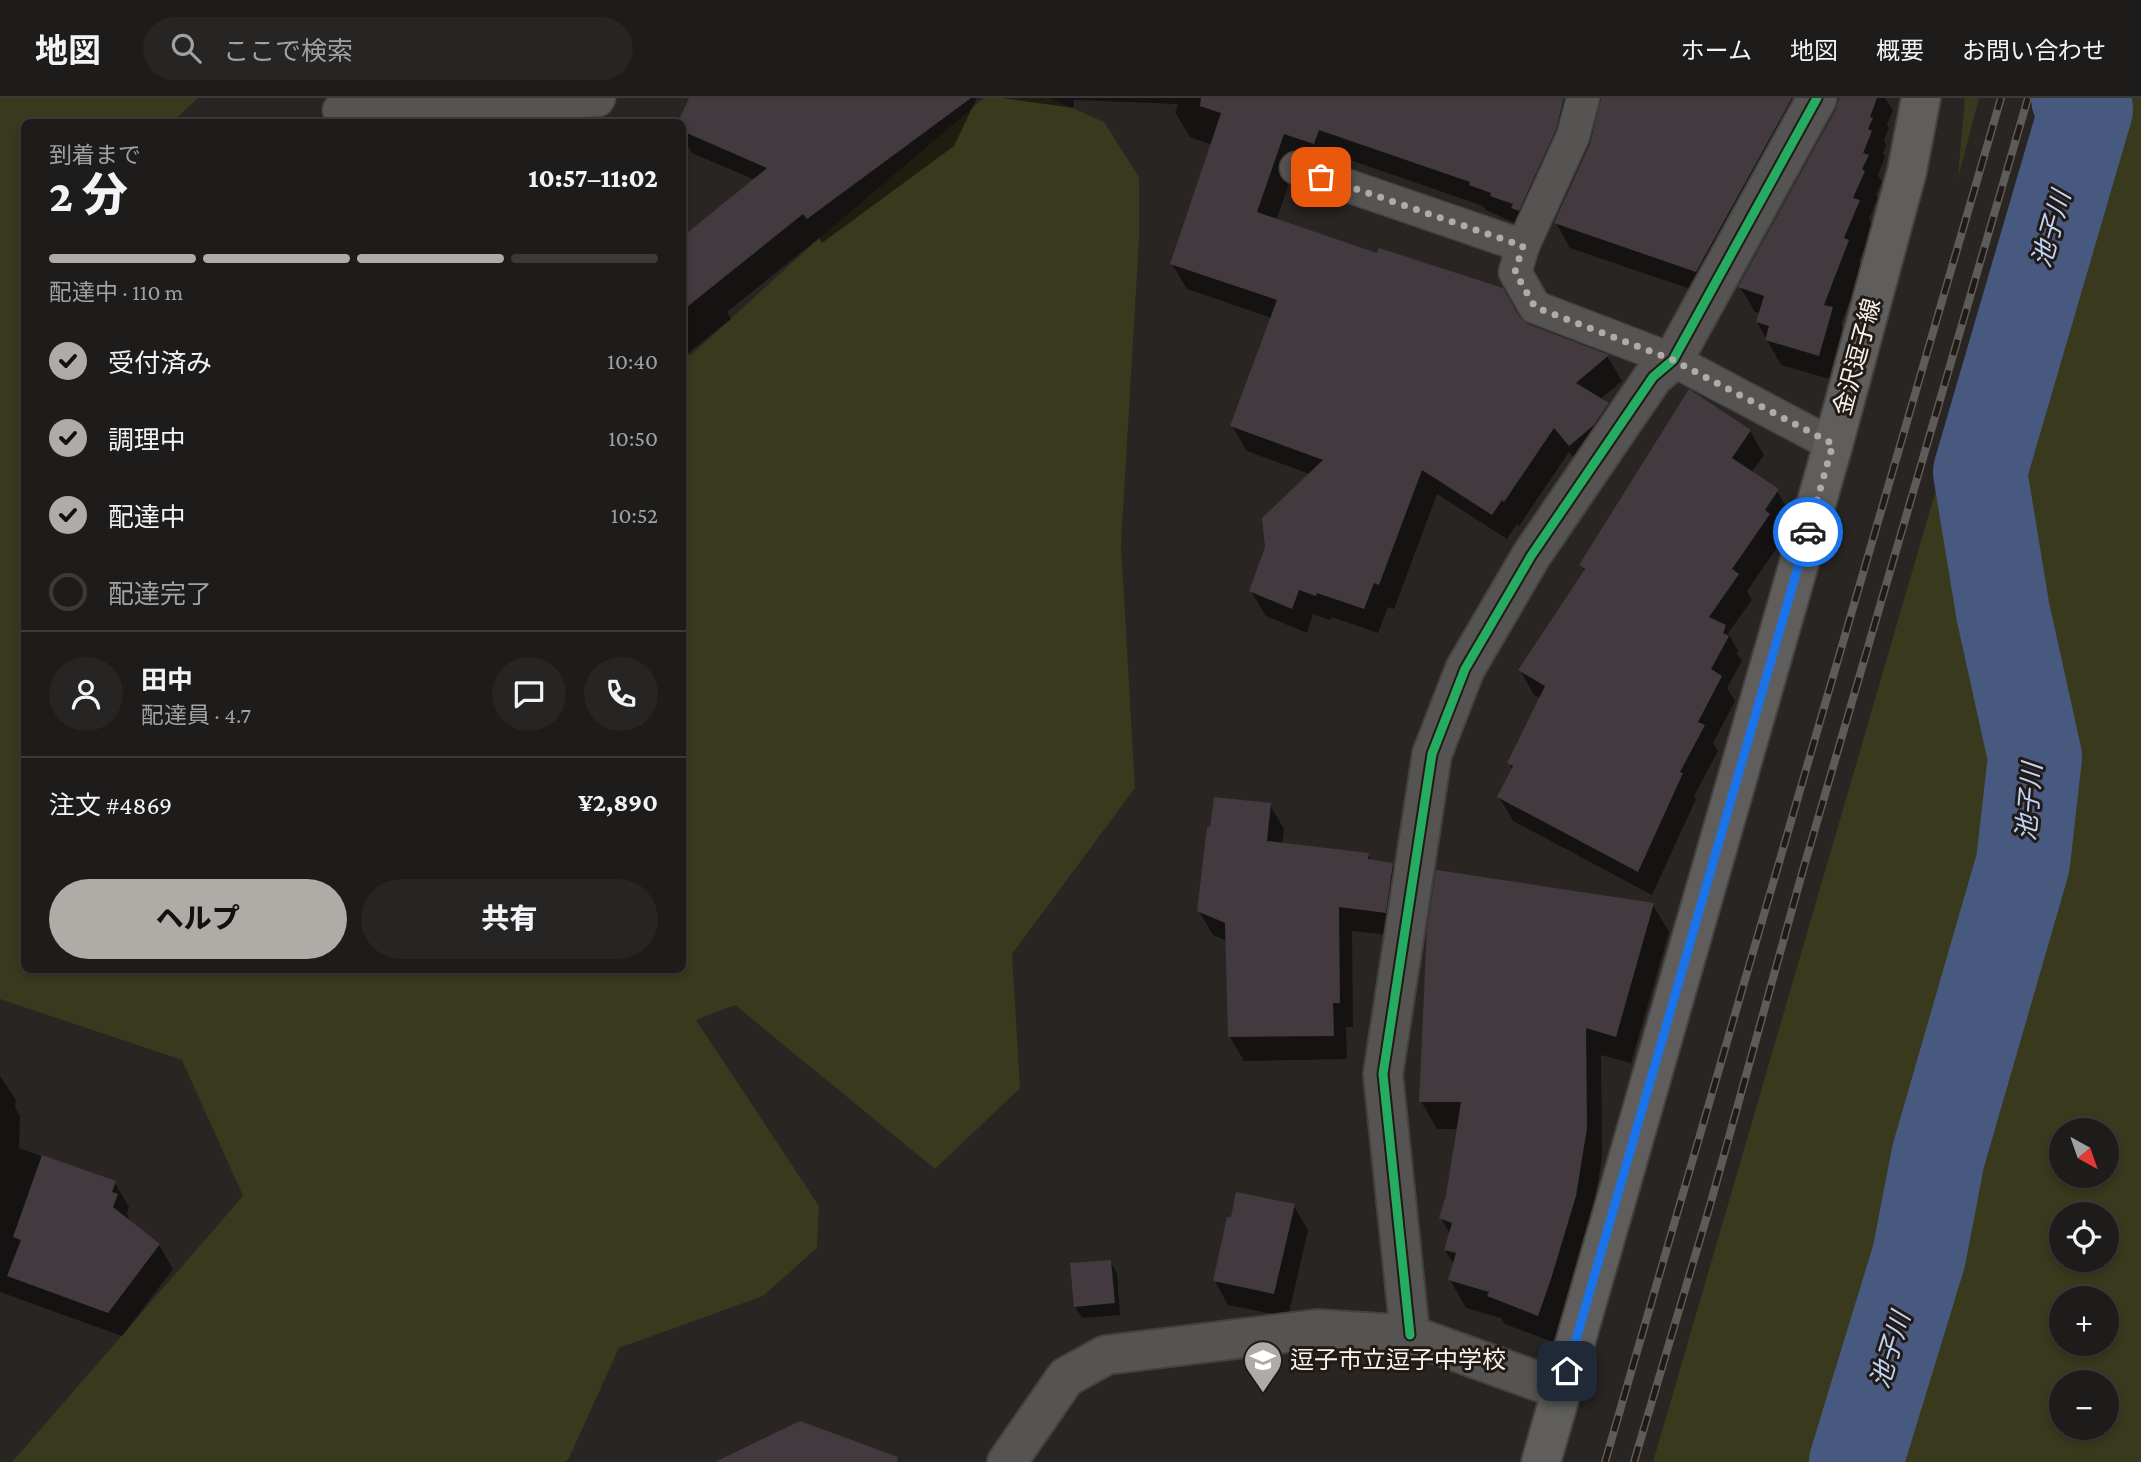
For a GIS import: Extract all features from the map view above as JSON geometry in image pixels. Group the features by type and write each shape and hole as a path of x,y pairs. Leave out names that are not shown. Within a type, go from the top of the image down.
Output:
{"main road":[{"name":"金沢逗子線","path":"1541,1462 1833,444 1907,171 1921,98"}],"street":[{"path":"1410,1335 1383,1074 1432,754 1465,668 1531,556 1653,377 1673,360 1817,98"},
{"path":"1007,1462 1066,1377 1106,1355 1317,1329 1410,1335 1562,1390"}],"lane":[{"path":"343,119 339,110 434,111 599,98"},
{"path":"1583,98 1573,136 1523,246 1515,272 1535,307 1673,360 1833,444"},
{"path":"1296,169 1523,246"}],"green space":[{"path":"0,98 198,98 176,119 21,119 21,973 686,973 686,355 691,355 815,242 984,98 1050,98 1104,122 1139,177 1139,239 1121,545 1135,788 1012,954 1020,1088 935,1169 735,1005 696,1020 819,1206 817,1248 763,1296 619,1348 568,1460 12,1462 243,1196 182,1060 0,999"},
{"path":"1965,98 1979,98 1958,178"},
{"path":"2050,98 2141,98 2141,1462 1653,1462"}],"building":[{"path":"689,98 971,98 807,219 803,214 686,308 686,234 767,168 686,133 686,119 679,119"},
{"path":"1201,98 1564,98 1556,130 1519,211 1511,208 1513,204 1469,185 1470,182 1319,130 1314,144 1284,134 1257,212 1377,253 1379,248 1503,288 1519,316 1528,324 1609,355 1576,383 1609,403 1594,425 1569,446 1554,428 1504,502 1502,500 1492,515 1422,470 1379,585 1374,583 1364,609 1317,593 1316,596 1299,590 1292,609 1249,591 1265,547 1262,518 1323,460 1230,426 1277,300 1170,264 1221,113 1200,106"},
{"path":"1601,98 1792,98 1696,272 1554,223 1590,144"},
{"path":"1839,98 1877,98 1868,129 1872,131 1863,153 1869,155 1853,198 1860,200 1844,238 1849,240 1824,305 1833,307 1819,356 1765,340 1769,326 1756,322 1764,296 1738,287 1836,109"},
{"path":"1689,389 1751,430 1732,458 1779,489 1765,510 1770,514 1732,569 1739,574 1709,617 1726,625 1723,633 1729,636 1711,669 1722,676 1698,722 1705,725 1680,772 1683,773 1638,872 1497,797 1513,766 1507,763 1545,686 1518,670 1585,569 1579,565"},
{"path":"1214,797 1271,803 1267,841 1369,853 1368,859 1393,863 1386,913 1339,907 1340,1003 1333,1003 1334,1036 1228,1037 1225,923 1197,911 1207,827 1210,827"},
{"path":"1436,870 1654,903 1616,1037 1586,1028 1587,1128 1576,1196 1538,1316 1487,1296 1489,1292 1448,1280 1456,1253 1444,1250 1452,1223 1439,1218 1446,1195 1461,1102 1419,1102 1427,928"},
{"path":"42,1155 116,1181 112,1192 118,1194 113,1207 160,1244 108,1313 7,1276 21,1240 13,1237"},
{"path":"1236,1192 1295,1204 1274,1294 1213,1281 1227,1217 1231,1217"},
{"path":"1111,1260 1115,1303 1074,1307 1070,1263"},
{"path":"800,1421 898,1457 897,1462 715,1462"}],"waterway":[{"name":"池子川","path":"1856,1462 1919,1256 1938,1157 2023,863 2035,757 2003,612 1980,472 2086,109 2078,98"}],"railway":[{"path":"1605,1462 2001,98"},
{"path":"1634,1462 2028,98"}],"cycle path":[{"path":"1410,1335 1383,1074 1432,754 1465,669 1531,556 1653,377 1673,360 1817,98"}],"way so far":[{"path":"1321,177 1523,246 1515,272 1535,307 1673,360 1833,444 1808,532"}],"place":[{"name":"逗子市立逗子中学校","path":"1263,1394"}],"route":[{"path":"1567,1371 1808,532"}]}
